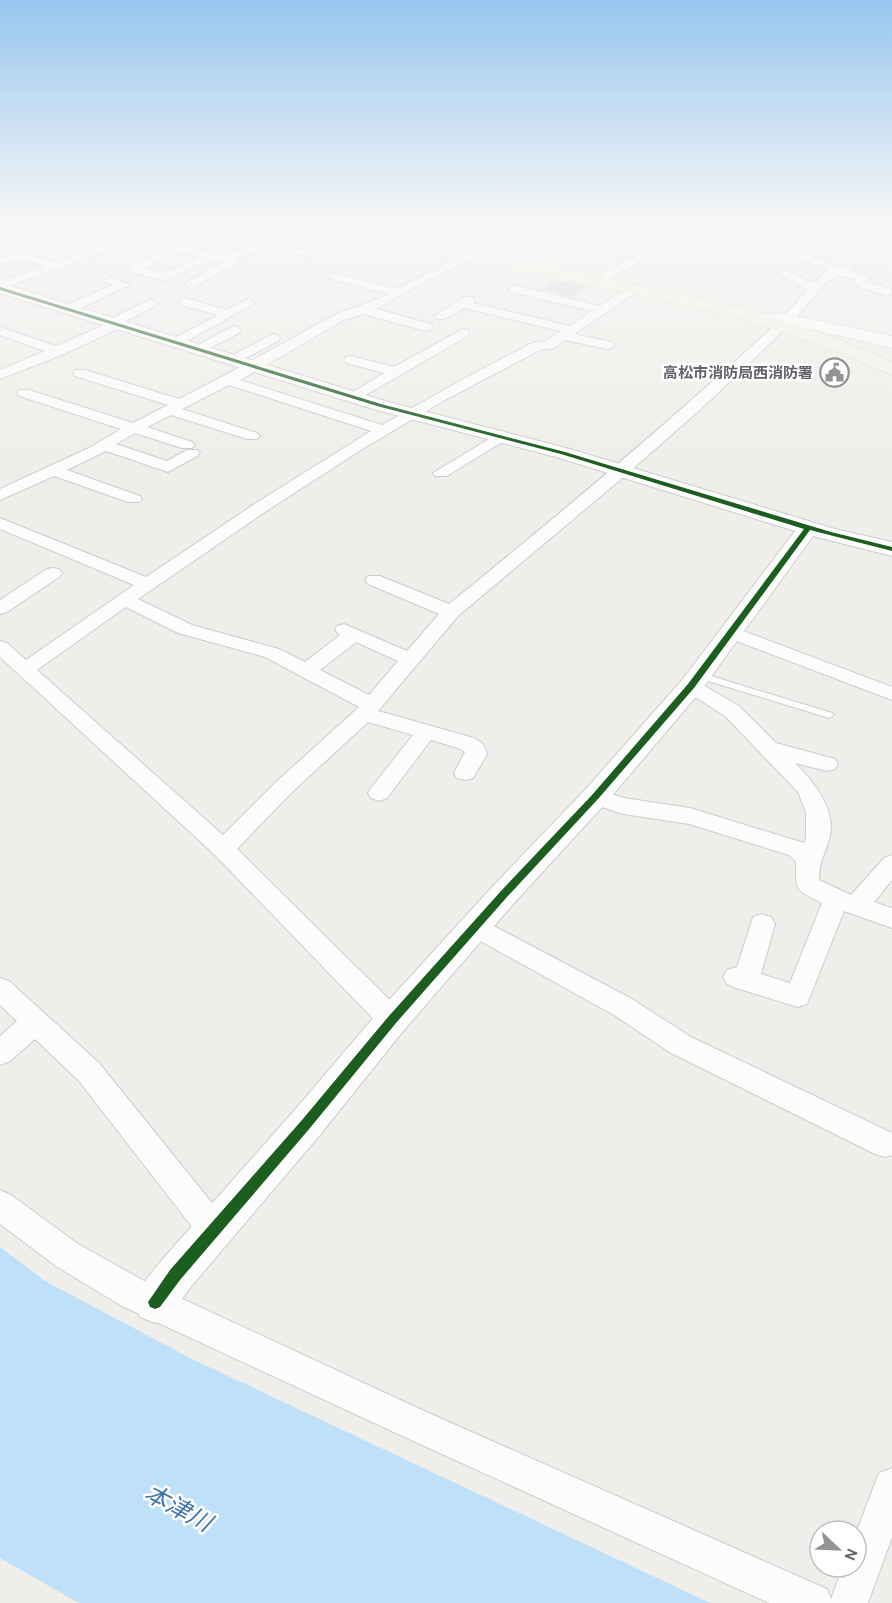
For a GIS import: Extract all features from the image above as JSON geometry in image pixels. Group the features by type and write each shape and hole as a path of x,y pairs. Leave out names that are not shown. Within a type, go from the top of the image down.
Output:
{"main road":[{"path":"695,303 761,319 892,342"},
{"path":"785,322 892,369"}],"street":[{"path":"50,303 352,397 502,436 808,528 892,549"},
{"path":"68,309 82,303"},
{"path":"0,375 59,351 151,303"},
{"path":"191,303 229,314"},
{"path":"178,342 249,303"},
{"path":"0,495 104,445 256,366 340,317 379,303"},
{"path":"440,316 465,303"},
{"path":"469,303 607,345"},
{"path":"573,303 603,310"},
{"path":"549,345 613,303"},
{"path":"223,849 283,788 368,710 451,612 697,405 785,322 801,303"},
{"path":"364,310 426,327"},
{"path":"498,324 512,315"},
{"path":"198,348 234,330"},
{"path":"0,331 59,351"},
{"path":"352,397 464,333"},
{"path":"233,359 273,338"},
{"path":"24,670 217,536 410,413 537,346 549,345 569,351"},
{"path":"0,359 21,366"},
{"path":"351,360 395,372"},
{"path":"80,372 252,436"},
{"path":"227,380 383,430"},
{"path":"24,393 136,428 190,449 168,468 104,445"},
{"path":"441,473 502,436"},
{"path":"53,470 134,499"},
{"path":"0,523 148,584"},
{"path":"155,1302 392,1020 475,926 595,797 694,680 808,528"},
{"path":"0,608 53,573"},
{"path":"374,580 451,612"},
{"path":"125,600 185,629 272,653 306,671 368,710 426,732 466,743 475,749 476,754 465,773"},
{"path":"306,671 349,632 410,658"},
{"path":"730,632 892,694"},
{"path":"0,647 223,849 392,1020"},
{"path":"694,680 732,711 808,789 817,812 818,838 808,859 807,885 846,903 892,918"},
{"path":"379,792 426,732"},
{"path":"771,749 827,764"},
{"path":"595,797 623,806 690,816 797,849 808,859"},
{"path":"762,924 741,978 798,996 846,903 892,864"},
{"path":"475,926 623,1007 681,1045 885,1144"},
{"path":"0,989 89,1072 214,1230"},
{"path":"0,1053 36,1021"},
{"path":"0,1205 67,1255 134,1294 421,1427 813,1603"},
{"path":"849,1603 892,1486"}],"lane":[{"path":"694,680 829,715"}],"water":[{"name":"本津川","path":"0,1247 45,1281 190,1358 710,1603 79,1603 0,1558"}],"cycle path":[{"path":"48,303 379,405 563,453 829,534 892,549"},
{"path":"155,1302 175,1275 306,1124 392,1020 504,894 595,797 691,686 808,528"}],"place":[{"name":"高松市消防局西消防署","path":"834,373"}]}
